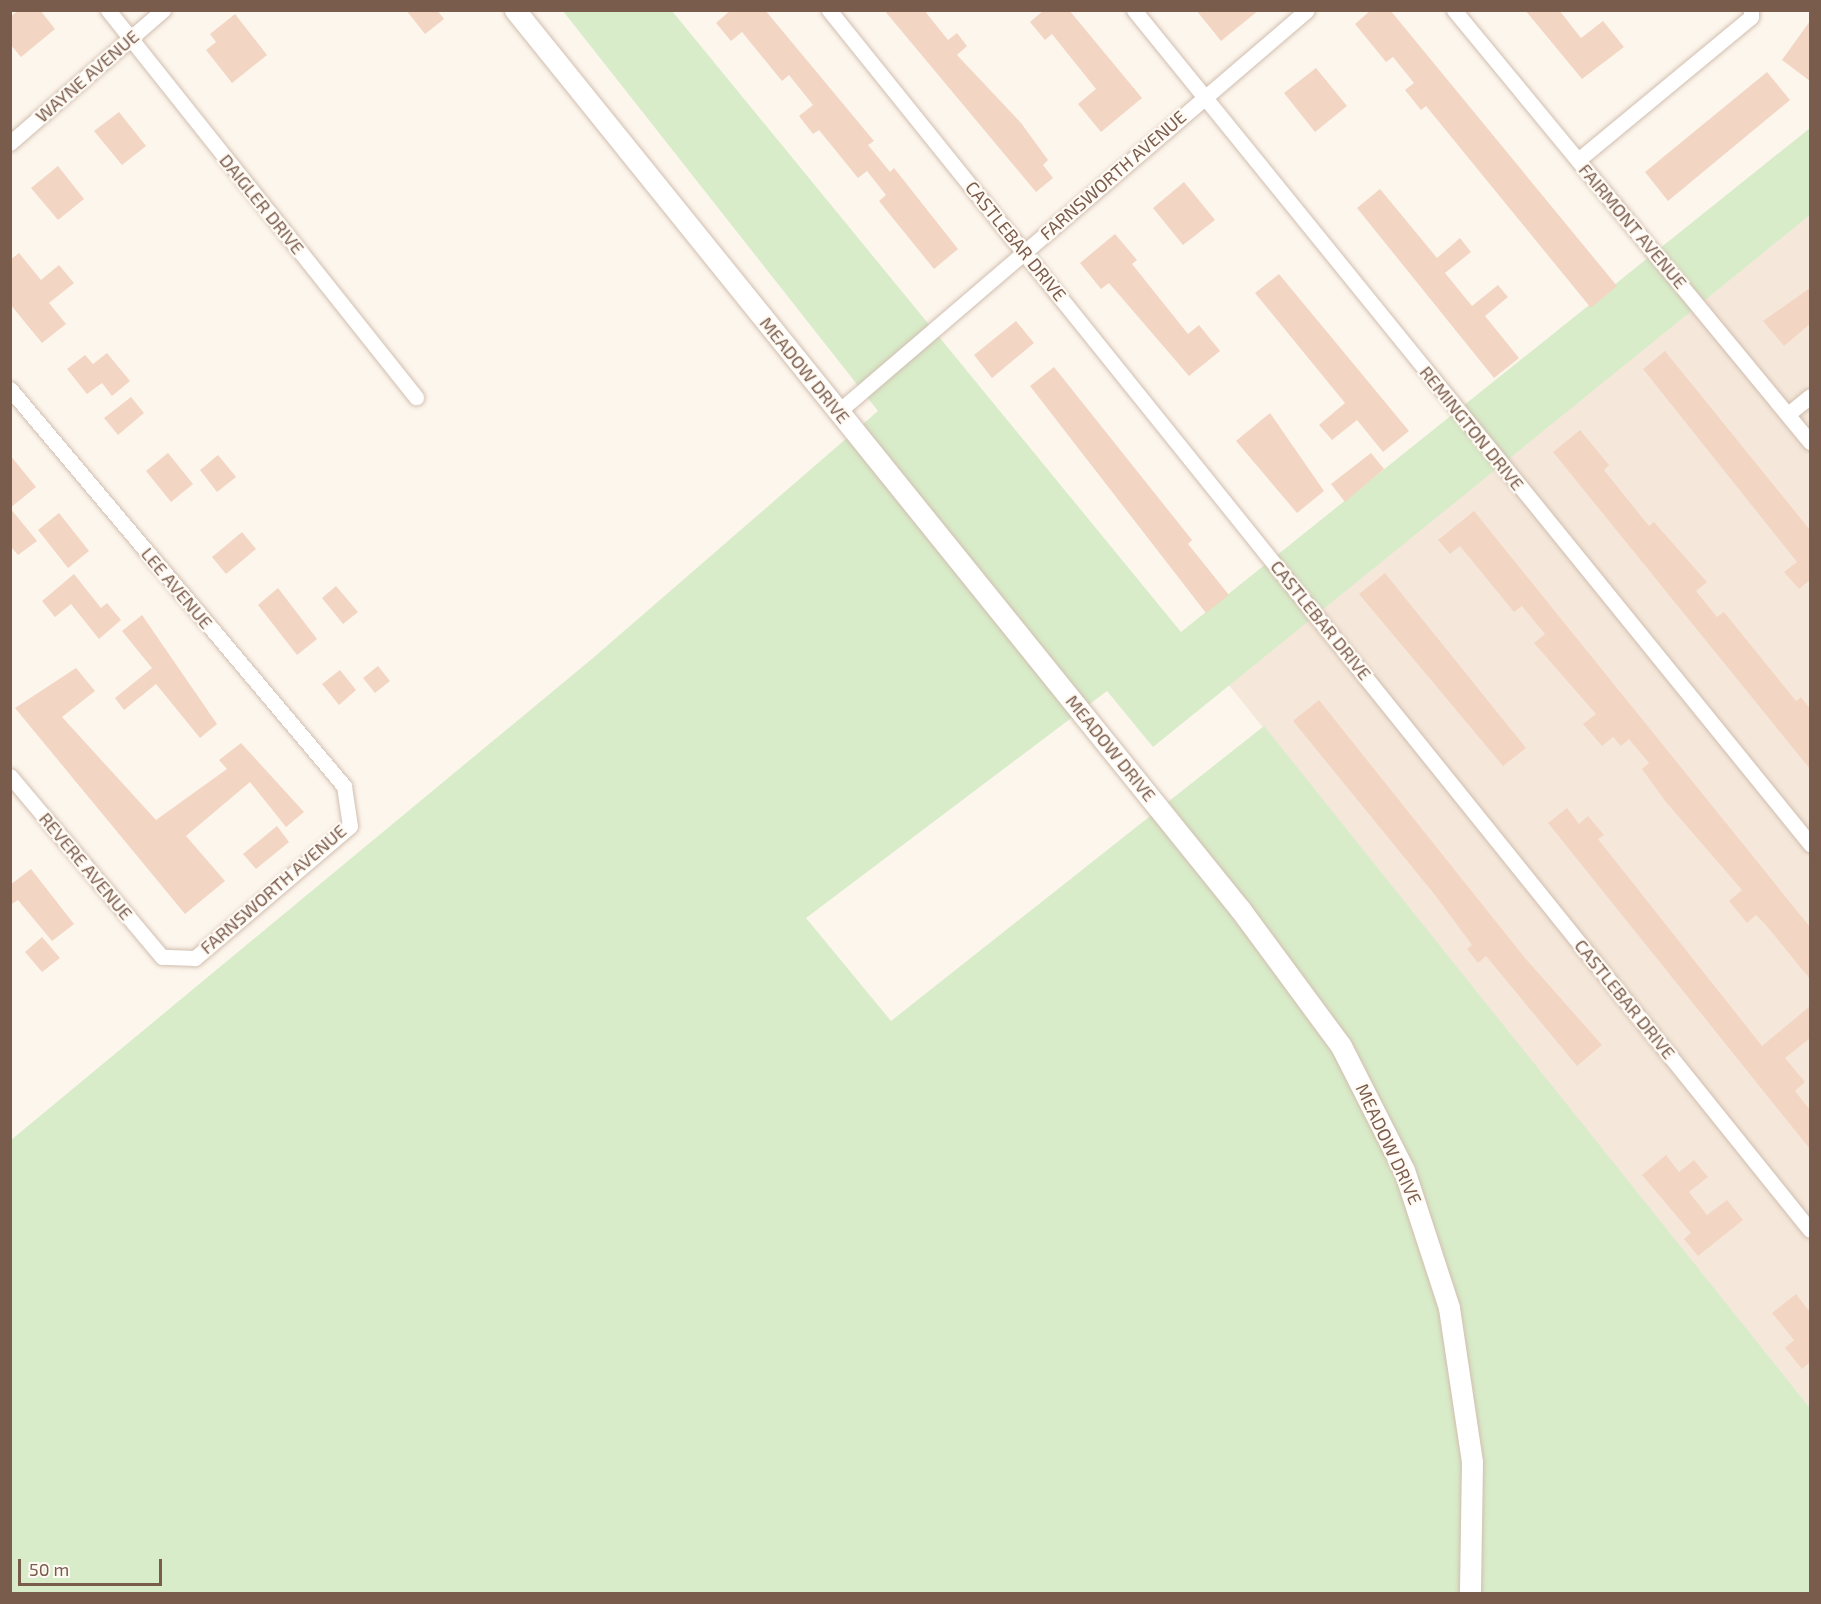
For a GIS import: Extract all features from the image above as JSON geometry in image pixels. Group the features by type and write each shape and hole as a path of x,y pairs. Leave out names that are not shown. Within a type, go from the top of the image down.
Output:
{"street":[{"name":"DAIGLER DRIVE","path":"108,10 417,398"},
{"name":"WAYNE AVENUE","path":"10,142 163,10"},
{"name":"MEADOW DRIVE","path":"515,10 1301,987 1379,1114 1424,1222 1463,1375 1472,1462 1470,1593"},
{"name":"CASTLEBAR DRIVE","path":"829,10 1810,1230"},
{"name":"REMINGTON DRIVE","path":"1134,10 1810,844"},
{"name":"FARNSWORTH AVENUE","path":"838,411 1307,10"},
{"name":"FAIRMONT AVENUE","path":"1454,10 1810,442"},
{"path":"1578,160 1750,17 1751,10"},
{"name":"LEE AVENUE","path":"10,389 344,786"},
{"path":"1788,414 1810,396"},
{"name":"REVERE AVENUE","path":"10,776 162,957"},
{"name":"FARNSWORTH AVENUE","path":"162,957 195,958 350,826 344,786"}],"shaded area":[{"path":"1810,215 1810,1408 1228,684"}],"green space":[{"path":"563,11 672,11 1181,632 1810,128 1810,215 1153,747 1107,691 806,918 891,1021 1264,726 1810,1408 1810,1593 11,1594 11,1140 593,658 878,411"}],"building":[{"path":"19,10 40,10 55,29 21,57 10,44 10,17"},
{"path":"406,10 437,10 444,19 425,34"},
{"path":"731,10 765,10 874,141 868,145 890,172 894,168 958,249 934,269 879,201 886,195 867,171 858,178 819,130 813,134 799,116 813,105 789,75 782,81 742,32 731,41 716,23"},
{"path":"884,10 924,10 948,40 957,33 967,46 957,55 1021,123 1048,160 1043,165 1053,178 1036,192"},
{"path":"1044,10 1069,10 1142,98 1101,132 1078,104 1096,89 1052,34 1045,40 1030,22"},
{"path":"1196,10 1259,10 1221,41"},
{"path":"1371,10 1390,10 1617,286 1591,308 1426,106 1421,110 1405,90 1414,83 1393,57 1386,62 1355,24"},
{"path":"1525,10 1559,10 1581,38 1603,21 1624,47 1582,79"},
{"path":"235,14 267,55 232,83 206,50 216,42 210,34"},
{"path":"1810,21 1810,81 1782,60"},
{"path":"1316,68 1347,106 1315,132 1284,93"},
{"path":"1767,72 1790,100 1668,201 1645,172"},
{"path":"119,112 146,146 122,165 94,131"},
{"path":"58,166 84,199 58,220 31,188"},
{"path":"1184,182 1215,220 1183,245 1153,208"},
{"path":"1380,189 1437,258 1460,238 1471,252 1445,273 1472,306 1498,285 1508,297 1485,316 1519,358 1494,378 1357,208"},
{"path":"1115,234 1137,260 1132,264 1188,334 1199,325 1220,351 1189,376 1109,283 1101,289 1080,263"},
{"path":"19,253 41,280 59,265 74,283 49,303 66,324 42,343 10,304 10,260"},
{"path":"1279,274 1409,431 1383,452 1357,420 1332,440 1319,425 1345,403 1255,293"},
{"path":"1810,288 1810,324 1784,346 1763,321"},
{"path":"1016,321 1034,343 992,378 974,355"},
{"path":"1665,351 1810,530 1810,580 1799,589 1784,572 1797,562 1643,369"},
{"path":"107,353 130,381 112,396 102,383 87,394 67,369 85,355 93,364"},
{"path":"1054,367 1192,540 1188,544 1229,595 1206,613 1030,386"},
{"path":"131,397 144,413 118,435 104,418"},
{"path":"1270,413 1324,491 1297,513 1236,441"},
{"path":"1580,430 1609,465 1604,470 1649,526 1654,522 1707,582 1696,591 1717,617 1724,612 1796,701 1801,697 1810,709 1810,769 1553,452"},
{"path":"168,453 193,484 171,502 146,471"},
{"path":"1371,453 1384,469 1345,502 1331,484"},
{"path":"10,455 36,487 10,508"},
{"path":"218,455 236,477 217,492 200,470"},
{"path":"10,508 37,541 18,555 10,546"},
{"path":"1474,511 1810,927 1810,979 1756,915 1747,923 1729,901 1742,890 1666,802 1642,769 1649,763 1629,739 1621,746 1613,737 1602,746 1583,724 1596,714 1534,643 1545,634 1522,606 1514,612 1460,546 1450,554 1438,540"},
{"path":"59,513 89,551 68,568 38,530"},
{"path":"242,532 256,549 226,574 212,557"},
{"path":"1385,573 1526,748 1503,766 1359,594"},
{"path":"74,574 101,608 107,603 121,620 99,639 71,604 55,617 42,601"},
{"path":"336,586 358,612 343,624 322,598"},
{"path":"278,588 317,639 297,655 258,605"},
{"path":"142,615 217,724 200,738 156,684 124,710 115,698 152,668 122,631"},
{"path":"378,666 390,681 375,693 363,678"},
{"path":"76,668 95,691 62,717 156,820 227,769 219,760 241,743 304,812 286,827 250,782 186,836 225,881 185,914 15,708"},
{"path":"340,670 356,690 339,705 322,684"},
{"path":"1319,700 1525,958 1602,1045 1577,1066 1486,956 1478,963 1467,949 1472,945 1435,895 1293,721"},
{"path":"1567,808 1579,824 1588,816 1604,835 1598,839 1762,1046 1810,1006 1810,1038 1785,1058 1805,1082 1795,1091 1810,1110 1810,1149 1548,823"},
{"path":"277,826 289,842 256,869 243,854"},
{"path":"31,869 74,924 52,941 18,900 10,905 10,885"},
{"path":"42,937 60,958 42,972 25,952"},
{"path":"1666,1155 1679,1172 1694,1160 1708,1177 1689,1192 1707,1215 1727,1200 1743,1220 1698,1256 1684,1239 1691,1233 1642,1175"},
{"path":"1796,1294 1810,1312 1810,1362 1802,1369 1785,1348 1794,1340 1772,1313"}]}
